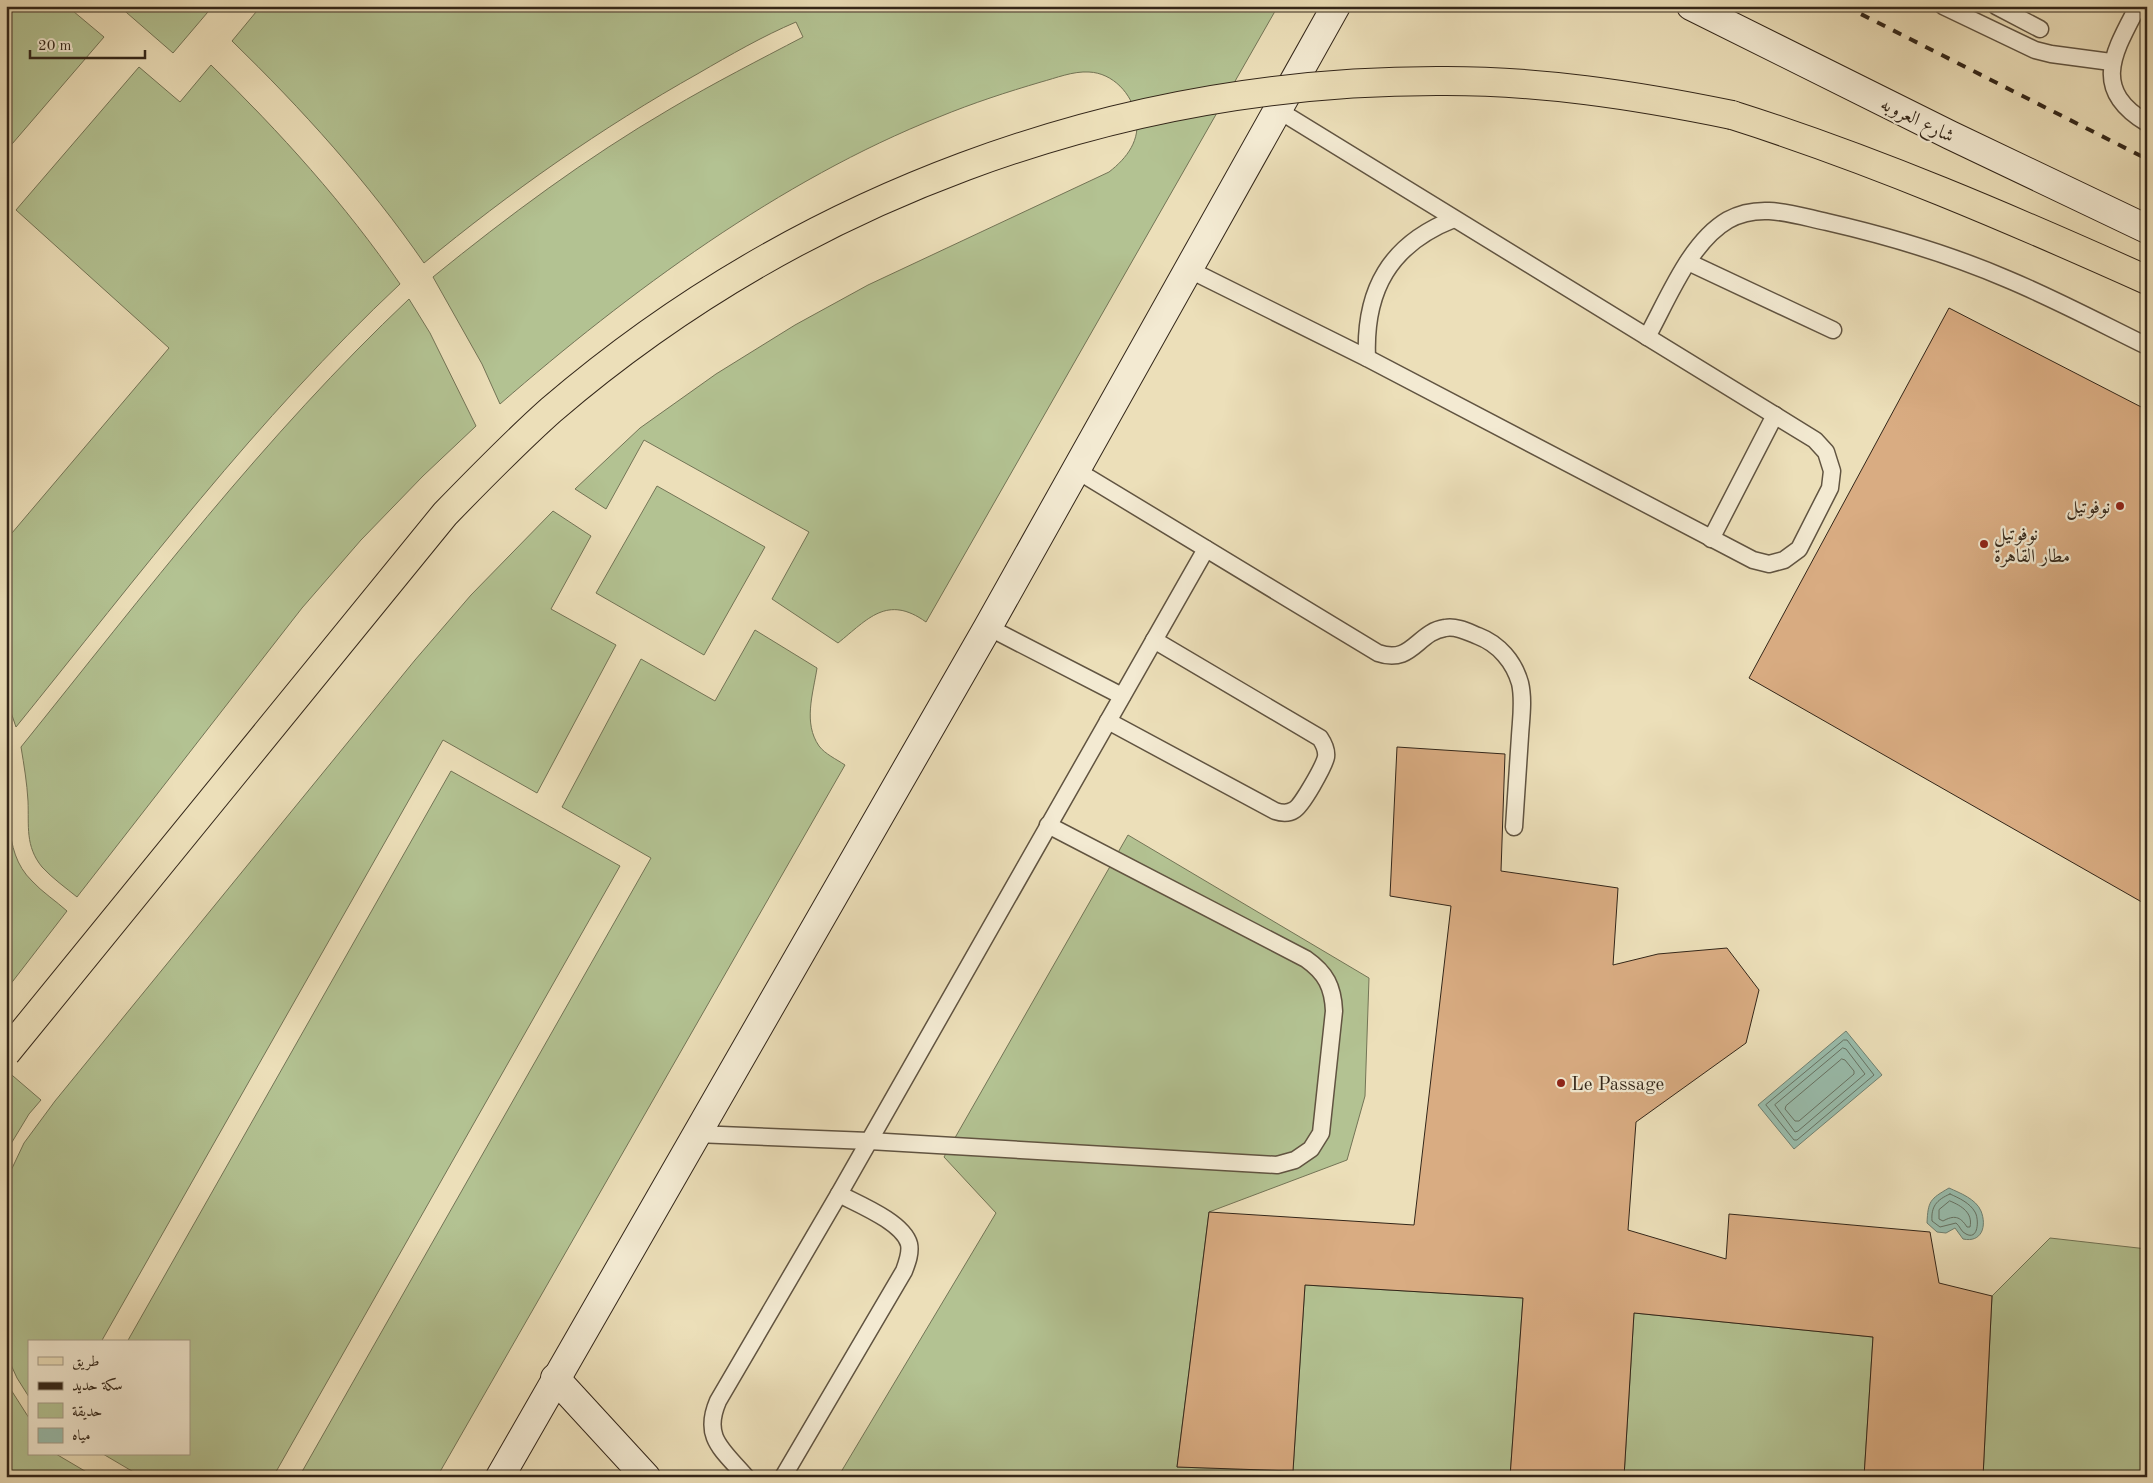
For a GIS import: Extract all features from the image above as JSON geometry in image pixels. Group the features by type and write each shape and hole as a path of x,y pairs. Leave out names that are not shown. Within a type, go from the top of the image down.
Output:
{"main road":[{"path":"500,1477 555,1378 988,627 1336,6"},
{"name":"شارع العروبه","path":"1691,6 1950,135 2147,229"},
{"path":"6,1053 444,514 496,461 551,410 609,363 669,319 731,279 796,241 871,204 931,178 1000,152 1071,130 1143,112 1216,98 1308,87 1438,80 1512,83 1586,90 1660,100 1732,115 1811,140 1988,210 2147,280"},
{"path":"555,1378 646,1477"}],"lane":[{"path":"1942,6 2035,50 2111,62"},
{"path":"1996,6 2040,29"},
{"path":"2138,6 2118,44 2111,62 2112,81 2118,99 2130,113 2147,123"},
{"path":"1188,269 1367,358 1753,560 1769,564 1784,560 1799,549 1830,488 1832,471 1826,452 1815,440 1278,110"},
{"path":"1647,337 1688,262 1706,238 1728,220 1743,213 1759,210 1776,210 1847,227 1955,258 2046,296 2147,346"},
{"path":"1367,358 1368,314 1384,272 1398,254 1415,239 1433,227 1454,219"},
{"path":"1688,262 1833,330"},
{"path":"1711,538 1775,415"},
{"path":"1076,470 1378,653 1396,657 1406,653 1436,630 1447,628 1458,628 1485,639 1498,648 1509,659 1515,670 1522,696 1514,828"},
{"path":"746,1477 713,1436 711,1425 718,1401 839,1194 1206,549"},
{"path":"988,627 1122,696"},
{"path":"1108,721 1275,811 1289,812 1301,804 1326,758 1325,747 1320,738 1154,640"},
{"path":"696,1134 869,1141 1277,1165 1296,1160 1311,1149 1321,1133 1334,1011 1333,994 1328,979 1318,967 1306,959 1048,825"},
{"path":"783,1477 908,1262 908,1244 903,1234 895,1225 839,1194"}],"green space":[{"path":"6,6 67,6 104,37 6,151"},
{"path":"119,6 213,6 173,53"},
{"path":"261,6 1278,6 926,622 900,610 889,610 869,618 838,643 772,599 809,532 644,440 606,509 575,489 640,428 716,374 795,325 868,285 1109,172 1127,154 1136,133 1137,125 1134,108 1120,86 1098,73 1083,72 1059,77 990,98 939,117 880,143 821,173 764,206 708,242 601,321 500,404 482,364 433,277 519,210 608,147 687,99 803,37 796,22 723,59 627,116 523,186 424,263 403,233 333,147 284,93 232,41"},
{"path":"211,65 262,116 311,170 357,225 400,284 347,335 248,443 154,555 16,727 6,698 6,540 169,348 16,210 139,67 180,102"},
{"path":"409,299 430,333 476,426 423,476 361,540 302,608 77,897 42,867 30,843 28,794 21,747 160,573 256,460 356,351"},
{"path":"657,486 765,547 704,655 596,593"},
{"path":"553,511 591,536 551,609 616,645 537,793 443,740 102,1340 28,1340 28,1395 17,1378 6,1354 6,1181 24,1143 55,1101 415,660 471,595"},
{"path":"755,630 817,668 810,708 811,728 821,749 845,765 437,1477 299,1477 651,858 562,807 641,659 715,701"},
{"path":"6,762 10,825 15,855 22,869 32,881 67,911 6,990"},
{"path":"451,771 620,866 273,1477 142,1477 106,1456 190,1456 190,1340 128,1340"},
{"path":"1128,835 1369,978 1365,1096 1347,1160 1209,1212 1177,1467 1293,1471 1305,1285 1523,1298 1510,1477 838,1477 996,1213 944,1157"},
{"path":"6,1070 41,1100 29,1114 6,1152"},
{"path":"2050,1238 2147,1249 2147,1477 1983,1477 1992,1296"},
{"path":"1634,1313 1873,1337 1864,1477 1624,1477"},
{"path":"6,1382 28,1416 28,1456 59,1456 95,1477 6,1477"}],"water":[{"path":"1846,1031 1882,1075 1794,1149 1758,1105"},
{"path":"1949,1188 1963,1194 1979,1207 1983,1217 1983,1228 1979,1236 1969,1240 1963,1239 1955,1228 1946,1233 1937,1232 1927,1223 1931,1201"}],"building":[{"name":"نوفوتيل مطار القاهرة","path":"1949,308 2147,410 2147,905 1749,678"},
{"name":"Le Passage","path":"1397,747 1505,754 1501,871 1618,888 1613,965 1658,954 1727,948 1759,990 1746,1043 1636,1122 1628,1230 1726,1259 1729,1214 1930,1232 1939,1283 1992,1296 1983,1477 1864,1477 1873,1337 1634,1313 1624,1477 1510,1477 1523,1298 1305,1285 1293,1471 1177,1467 1209,1212 1414,1225 1451,906 1390,896"}],"railway":[{"path":"1845,6 2147,159"}],"place":[{"name":"نوفوتيل","path":"2120,506"},
{"name":"نوفوتيل مطار القاهرة","path":"1984,544"},
{"name":"Le Passage","path":"1561,1083"}]}
